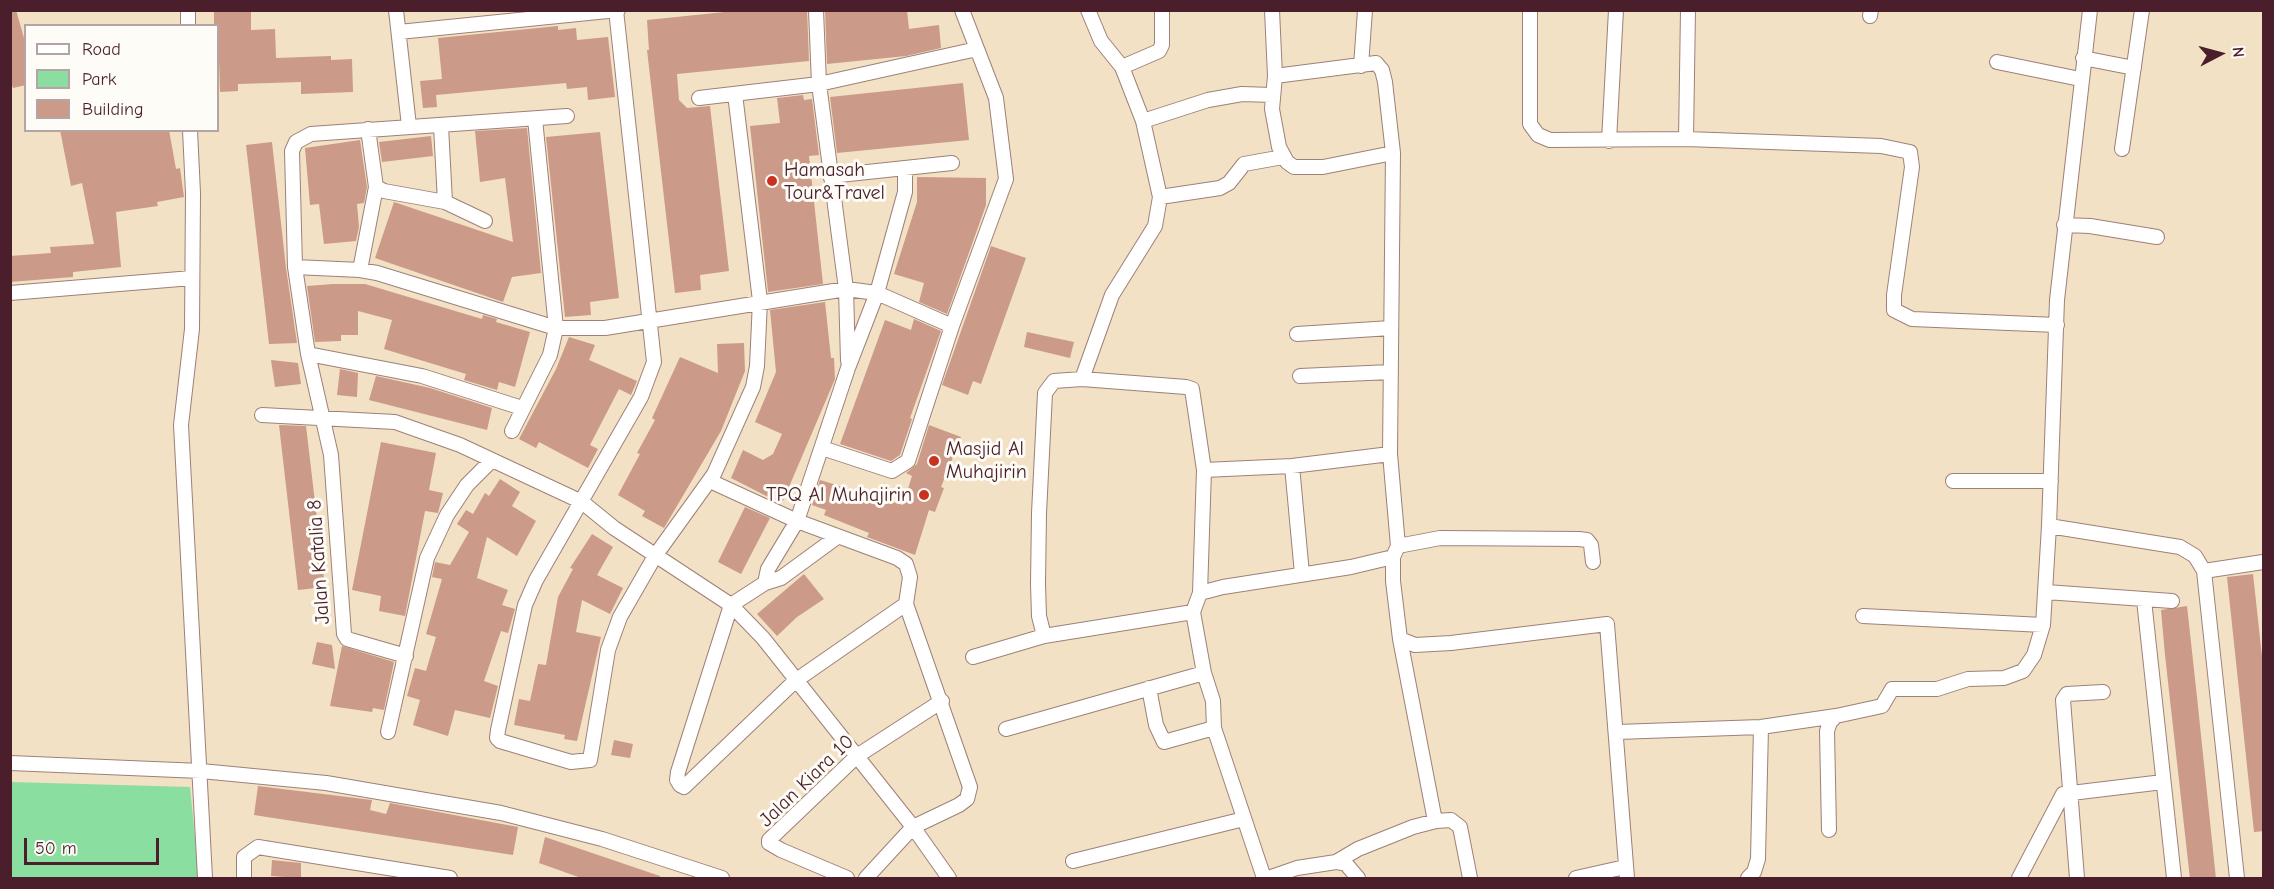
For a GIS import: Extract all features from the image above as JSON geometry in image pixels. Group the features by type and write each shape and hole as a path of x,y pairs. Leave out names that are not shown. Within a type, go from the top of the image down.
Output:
{"street":[{"path":"396,10 409,126"},
{"path":"816,10 819,84 846,289 848,368"},
{"path":"822,448 892,471 905,464 1006,179 996,98 962,10"},
{"path":"1082,379 1112,295 1155,226 1160,197 1143,121 1122,67 1101,41 1088,10"},
{"path":"1122,67 1159,51 1162,45 1162,10"},
{"path":"1272,10 1275,76 1272,95 1276,131 1283,157 1294,167 1323,167 1393,153"},
{"path":"1361,66 1365,10"},
{"path":"1530,10 1530,124 1538,135 1550,140 1686,140 1881,146 1910,152 1911,167 1894,310 1912,319 2057,325"},
{"path":"1609,141 1616,10"},
{"path":"1686,140 1688,10"},
{"path":"1617,732 1761,727 1836,716 1882,706 1892,688 1937,689 1968,679 2004,678 2023,671 2034,655 2043,625 2046,592 2057,325 2064,225 2090,10"},
{"path":"2122,149 2142,10"},
{"path":"399,32 617,11 654,362 644,388 582,502 536,580 525,605 497,738 500,741 571,762 590,760 608,650 620,617 655,556 710,481 753,387 757,366 760,301 735,94"},
{"path":"699,98 819,84 976,49"},
{"path":"2083,58 2134,68"},
{"path":"1997,62 2080,80"},
{"path":"1275,76 1377,63 1382,70 1393,153 1390,454 1395,552 1393,581 1400,639 1436,821"},
{"path":"1143,121 1209,100 1242,94 1272,95"},
{"path":"323,420 308,354 295,267 292,151 296,142 311,134 567,116"},
{"path":"512,431 550,356 556,328 535,118"},
{"path":"441,126 445,202"},
{"path":"360,270 376,187 368,129"},
{"path":"190,132 193,193 192,278 189,365 181,424 205,879"},
{"path":"1160,197 1220,188 1229,183 1244,164 1283,157"},
{"path":"830,176 952,164"},
{"path":"765,582 768,569 797,521 848,368 877,293 905,192 905,168"},
{"path":"376,187 384,191 445,202 484,221"},
{"path":"2064,225 2090,226 2157,237"},
{"path":"295,267 360,270 556,328 605,328 650,322 760,301 846,289 877,293 952,326"},
{"path":"10,293 192,278"},
{"path":"1297,334 1391,328"},
{"path":"308,354 422,376 522,408"},
{"path":"1300,376 1391,372"},
{"path":"1044,636 1039,615 1038,584 1045,393 1054,381 1082,379 1192,389 1204,470 1200,593 1193,612 1204,673 1213,701 1214,728 1244,819 1266,879 1297,868 1336,862 1346,864 1358,879"},
{"path":"262,416 395,422 460,445 582,502 655,556 731,605 763,638 913,827 949,879"},
{"name":"Jalan Katalia 8","path":"323,420 331,455 344,634 347,639 406,656"},
{"path":"1204,470 1292,466 1390,454"},
{"path":"388,732 427,558 447,515 467,485 492,460"},
{"path":"1292,466 1302,574"},
{"path":"710,481 797,521 897,558 906,564 910,577 906,604 942,701 970,787 967,799 959,805 913,827 866,879"},
{"path":"1953,481 2051,481"},
{"path":"2049,526 2180,547 2195,556 2204,570 2237,879"},
{"path":"837,537 780,578 765,582 731,605 678,772 677,780 680,785 684,787 795,681 906,604"},
{"path":"1200,593 1351,567 1440,538 1587,540 1591,545 1593,562"},
{"path":"2204,570 2263,562"},
{"path":"2046,592 2172,601"},
{"path":"2144,600 2174,879"},
{"path":"973,657 1044,636 1193,612"},
{"path":"1863,616 2043,625"},
{"path":"1400,639 1414,645 1451,643 1607,624 1626,873 1576,879"},
{"path":"1006,729 1204,673"},
{"path":"1149,688 1156,725 1164,742 1214,728"},
{"path":"2077,879 2063,700 2067,694 2103,692"},
{"name":"Jalan Kiara 10","path":"847,879 781,850 768,841 856,756 942,701"},
{"path":"1829,830 1827,731 1830,722 1836,716"},
{"path":"1748,879 1754,872 1758,859 1761,727"},
{"path":"10,763 201,771 326,783 501,813 602,839 722,879"},
{"path":"2019,879 2063,795 2163,782"},
{"path":"1073,861 1244,819"},
{"path":"1336,862 1358,849 1436,821 1451,820 1460,827 1470,879"},
{"path":"244,879 244,857 258,847 450,879"}],"green space":[{"path":"11,782 190,787 199,878 11,878"}],"building":[{"path":"10,10 16,10 24,38 24,85 13,88 10,78"},
{"path":"214,10 251,10 251,30 275,29 276,58 331,56 331,60 352,59 353,92 301,94 301,82 238,84 238,91 220,92 219,24 214,24"},
{"path":"744,10 807,10 809,61 677,74 679,100 687,108 710,106 729,271 700,275 701,290 675,293 647,50 649,50 647,20"},
{"path":"825,10 907,10 909,29 939,25 941,48 906,56 827,64"},
{"path":"558,26 558,30 576,28 577,40 608,37 615,97 588,100 587,87 567,89 566,83 436,95 437,107 423,108 420,81 442,79 438,38"},
{"path":"963,83 969,140 837,153 830,97"},
{"path":"803,95 804,100 812,99 819,155 809,156 823,284 768,292 750,126 780,123 777,98"},
{"path":"527,128 541,273 512,277 503,302 375,258 394,202 513,242 505,178 480,182 475,131"},
{"path":"60,132 169,132 176,169 180,168 184,197 157,202 158,206 116,212 121,267 73,272 73,277 10,282 10,256 51,253 50,247 94,244 82,183 71,186"},
{"path":"600,132 619,298 590,302 591,315 565,317 546,137"},
{"path":"431,136 433,156 382,162 379,142"},
{"path":"360,140 367,187 364,203 357,204 359,227 356,241 324,244 319,204 310,205 305,148"},
{"path":"272,142 297,343 269,344 246,145"},
{"path":"917,177 986,178 986,205 947,314 919,302 924,283 894,274 917,202"},
{"path":"991,246 1026,258 981,384 973,381 968,395 942,385"},
{"path":"365,284 482,319 483,315 497,319 496,322 530,332 515,387 499,382 497,390 464,380 466,374 384,349 392,320 358,311 358,335 341,335 341,341 315,342 307,286"},
{"path":"825,302 835,379 783,501 780,499 778,502 731,478 743,450 763,460 773,454 782,434 755,422 776,372 770,310"},
{"path":"914,319 941,331 910,418 912,419 900,455 891,461 840,444 885,320 911,330"},
{"path":"1027,332 1074,342 1070,358 1024,347"},
{"path":"569,337 595,345 589,360 637,381 631,395 619,389 590,445 598,449 588,468 539,442 536,448 519,439 556,369"},
{"path":"744,343 745,371 721,431 664,528 642,516 645,511 618,495 640,454 637,453 655,420 652,418 680,357 718,373 717,344"},
{"path":"271,360 298,363 301,384 275,387"},
{"path":"340,369 358,373 357,397 337,395"},
{"path":"376,376 430,388 492,408 487,430 369,400"},
{"path":"279,425 306,426 325,587 298,590"},
{"path":"929,425 961,437 941,487 944,488 935,512 929,510 915,555 867,537 869,533 824,515 826,510 812,505 820,480 903,505 912,476 906,473 917,464"},
{"path":"381,442 436,453 429,490 443,493 438,513 425,511 405,616 379,611 381,596 352,590"},
{"path":"500,479 520,492 512,506 536,521 517,556 487,537 477,578 508,590 502,605 515,609 508,633 501,631 484,681 498,686 490,718 455,710 448,736 413,725 420,700 407,696 415,668 426,671 436,637 426,634 442,579 432,577 435,562 450,565 469,532 457,524 466,510 473,514 485,493 489,496"},
{"path":"745,507 770,518 741,574 718,562"},
{"path":"592,534 613,547 597,575 623,588 610,614 582,600 576,632 601,637 577,741 564,739 565,735 514,725 519,699 530,701 538,664 546,665 558,597 573,569 570,568"},
{"path":"804,574 824,599 797,617 777,636 757,614"},
{"path":"2253,574 2264,675 2264,831 2254,832 2227,577"},
{"path":"2187,606 2216,879 2190,879 2165,655 2161,610"},
{"path":"317,642 332,645 335,669 312,664"},
{"path":"342,646 394,662 384,710 373,708 372,712 330,706"},
{"path":"614,740 633,744 630,758 611,755"},
{"path":"258,786 372,800 370,810 386,814 390,803 518,827 513,855 254,815"},
{"path":"545,837 660,876 660,879 584,879 539,863"},
{"path":"272,860 301,863 301,878 271,876"}],"place":[{"name":"Hamasah Tour&Travel","path":"772,181"},
{"name":"Masjid Al Muhajirin","path":"934,461"},
{"name":"TPQ Al Muhajirin","path":"924,495"}]}
